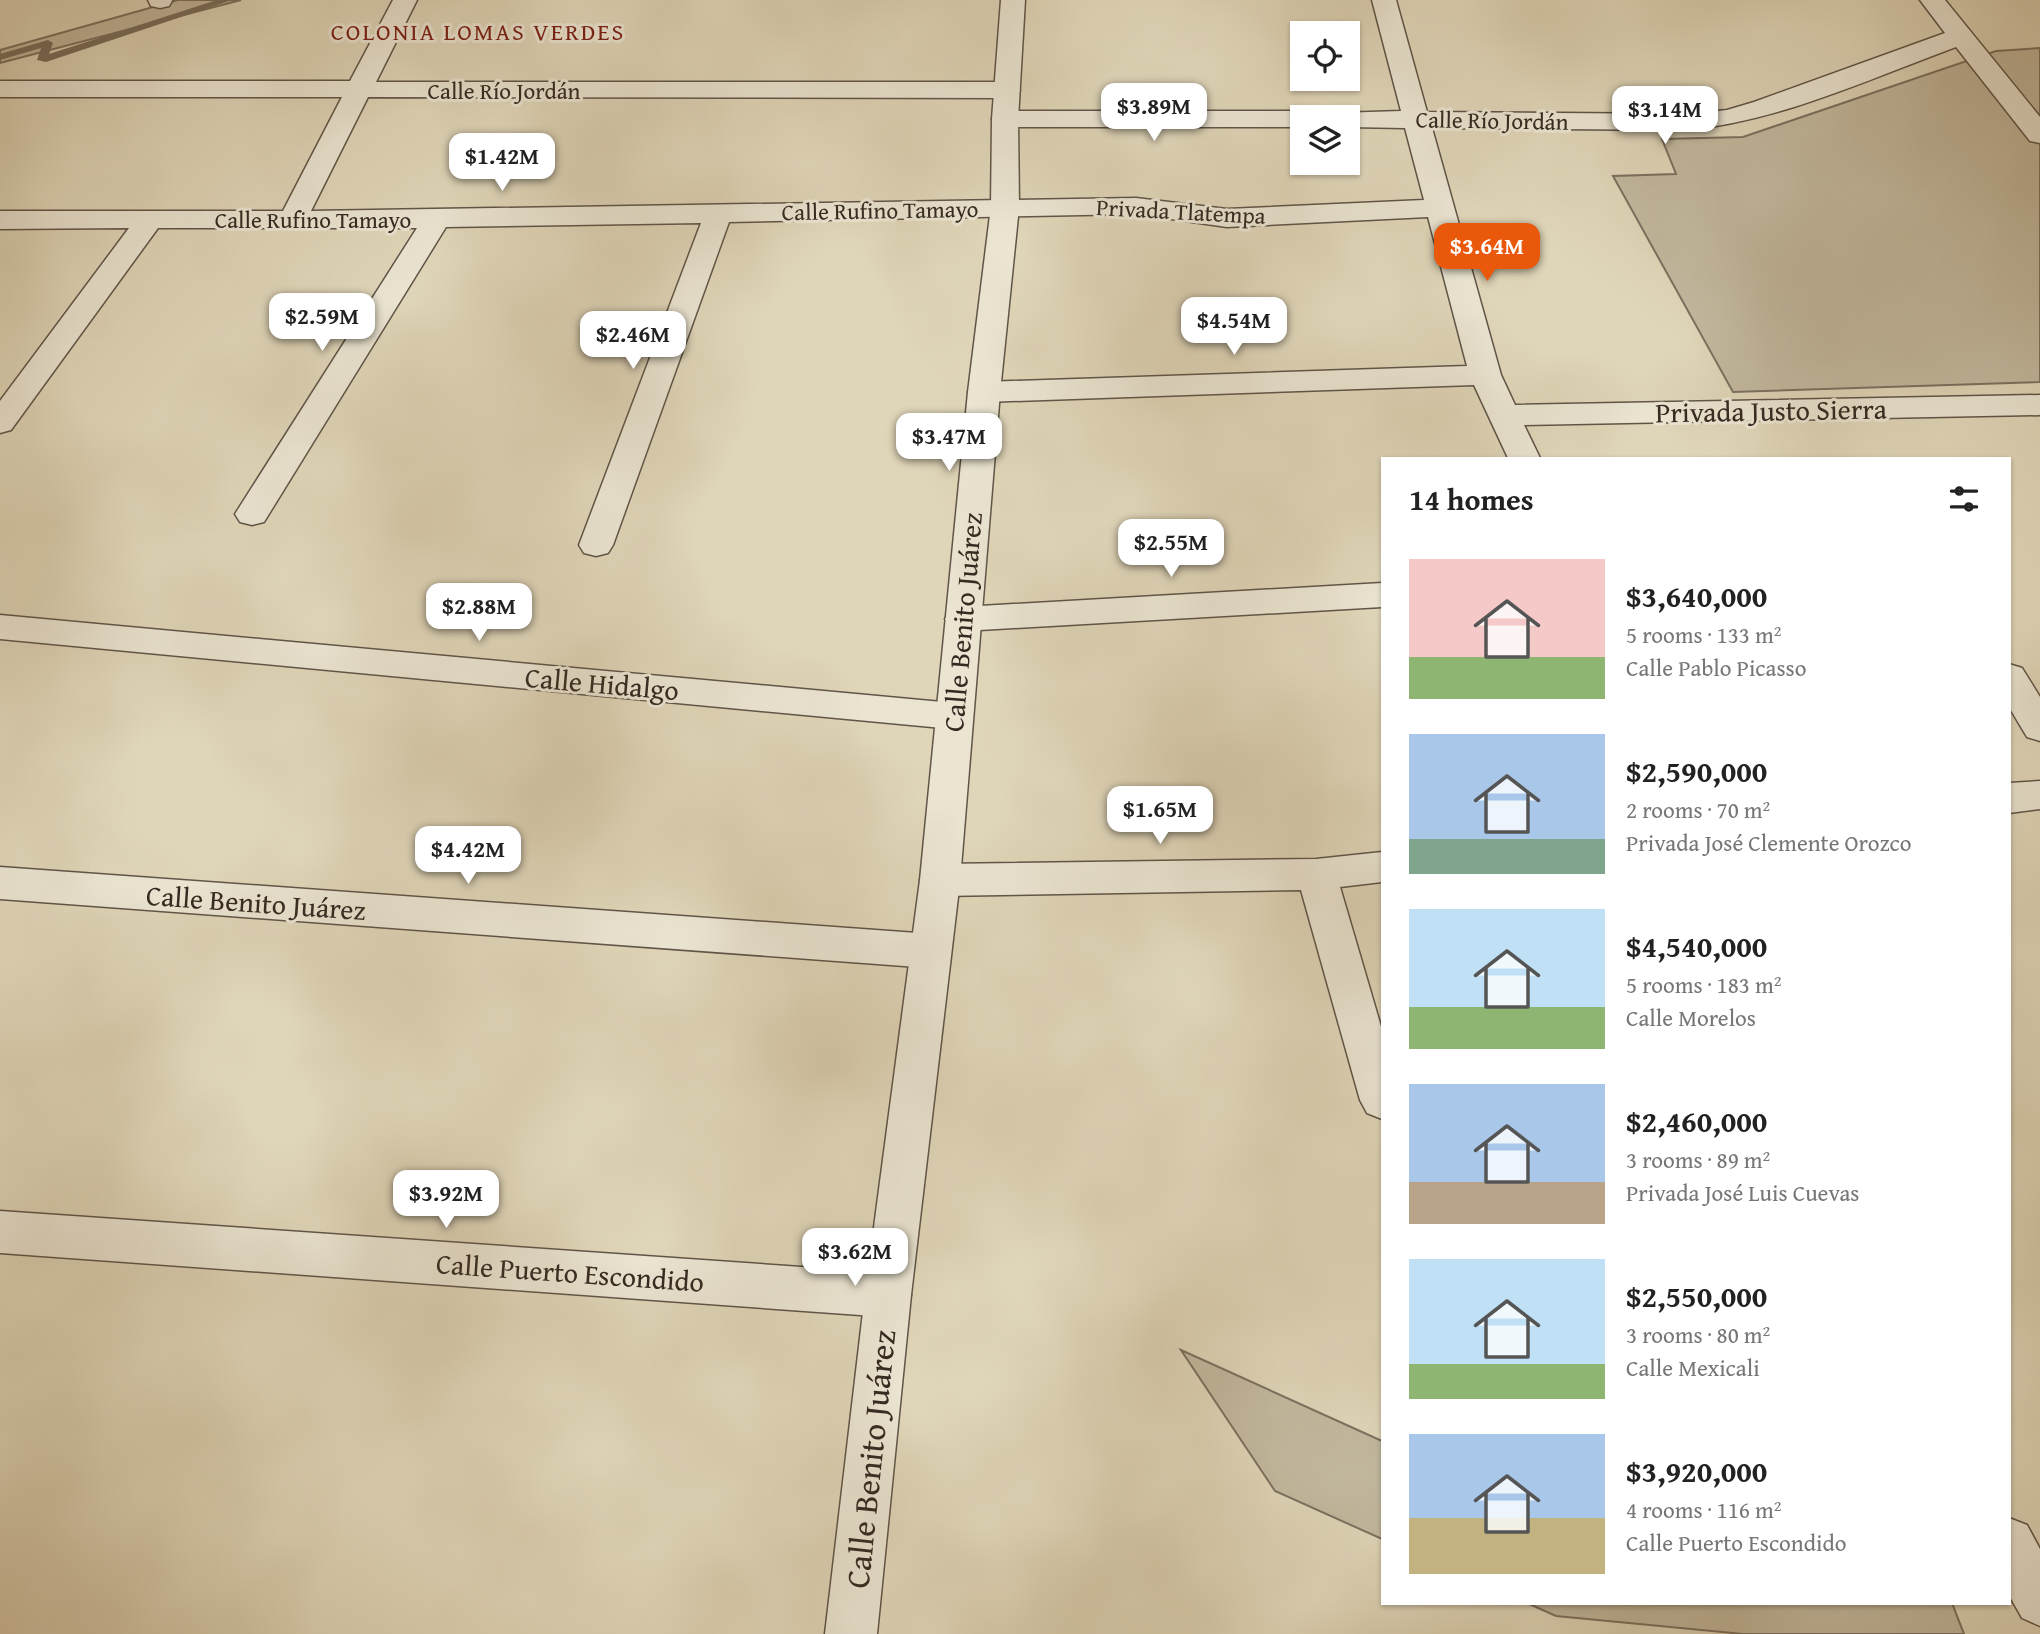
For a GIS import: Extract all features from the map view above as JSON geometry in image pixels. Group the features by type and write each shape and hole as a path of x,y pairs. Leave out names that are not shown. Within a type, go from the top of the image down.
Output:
{"street":[{"path":"293,219 405,0"},
{"name":"Calle Benito Juárez","path":"851,1634 888,1295 940,880 984,392 1005,207 1006,105 1013,0"},
{"path":"1384,0 1485,375 1523,457"},
{"path":"1932,0 2040,135"},
{"name":"Calle Río Jordán","path":"1360,119 1687,122 1730,118 1959,37"},
{"name":"Calle Río Jordán","path":"0,89 358,90 1006,105 1290,118"},
{"name":"Privada Tlatempa","path":"1005,207 1165,206 1199,215 1227,218 1441,208"},
{"name":"Calle Rufino Tamayo","path":"0,220 437,219 1005,207"},
{"path":"596,545 718,214"},
{"path":"0,423 150,219"},
{"path":"252,514 437,219"},
{"path":"984,392 1485,375"},
{"name":"Privada Justo Sierra","path":"1502,415 2040,405"},
{"path":"963,619 1381,595"},
{"name":"Calle Hidalgo","path":"0,627 953,716"},
{"path":"2011,680 2040,727"},
{"path":"2011,798 2040,795"},
{"path":"940,880 1316,874 1381,867"},
{"path":"1316,874 1381,1097"},
{"name":"Calle Benito Juárez","path":"0,883 931,951"},
{"name":"Calle Puerto Escondido","path":"0,1232 888,1295"},
{"path":"2011,1547 2040,1600"}],"shaded area":[{"path":"178,0 241,0 0,63 0,50"},
{"path":"2040,48 2040,382 1733,392 1613,176 1676,174 1662,139 1743,137 1996,51"},
{"path":"1181,1350 1381,1441 1381,1539 1275,1491"},
{"path":"1531,1605 1953,1605 1964,1634 1743,1634 1556,1616"}],"waterway":[{"path":"0,57 48,43 42,60 227,0"}],"district":[{"name":"COLONIA LOMAS VERDES","path":"478,31"}]}
